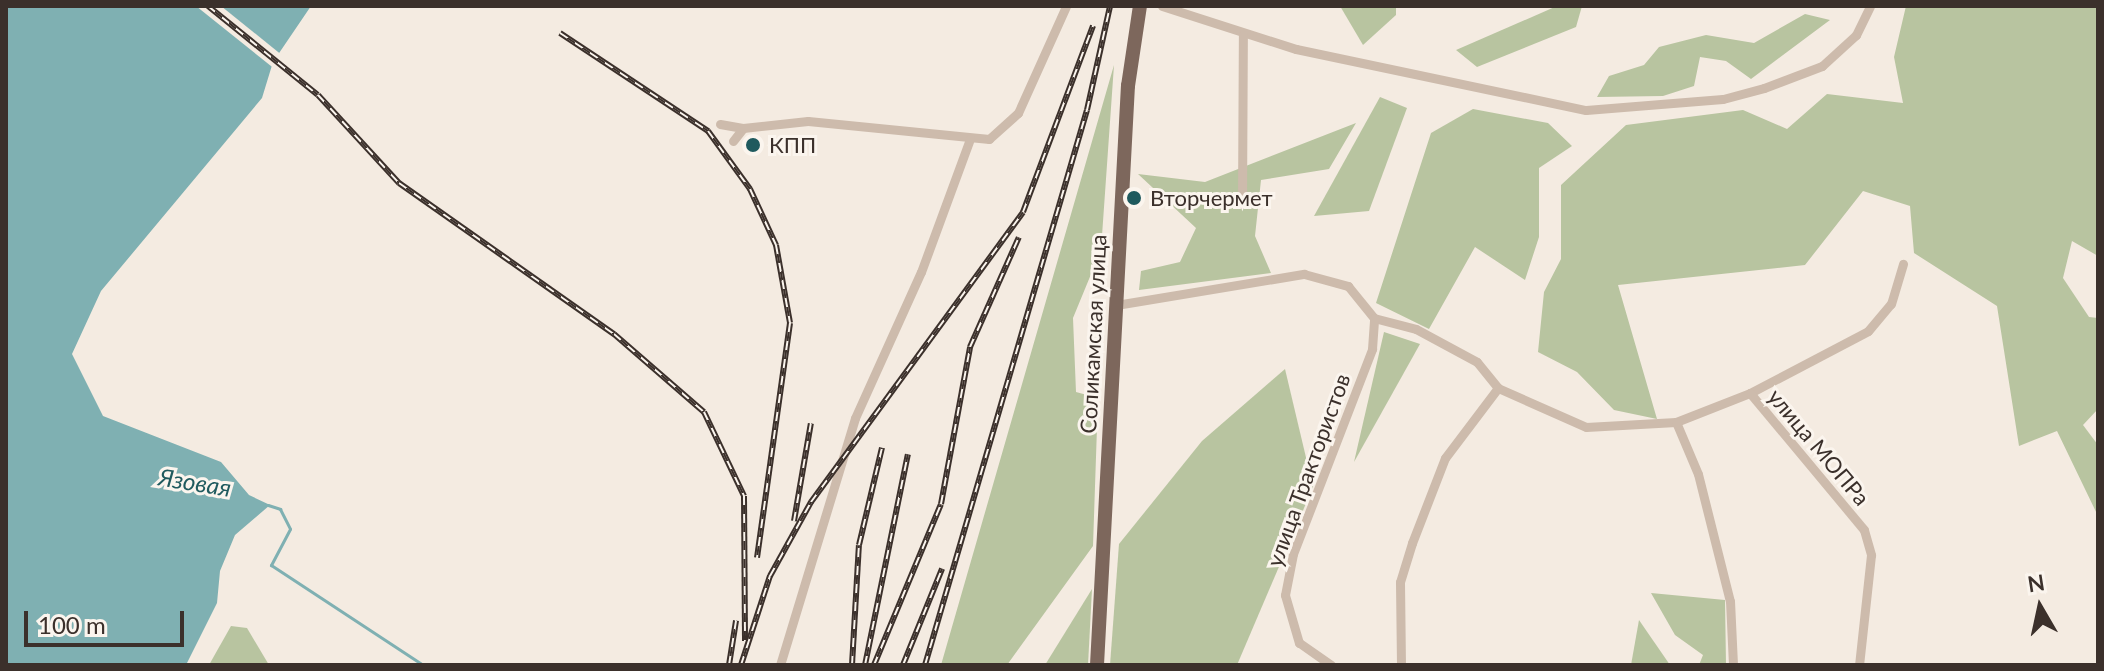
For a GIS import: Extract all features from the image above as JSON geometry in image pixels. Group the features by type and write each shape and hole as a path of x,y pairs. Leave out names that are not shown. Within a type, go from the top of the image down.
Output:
{"main road":[{"name":"Соликамская улица","path":"1097,665 1116,305 1140,6"}],"street":[{"path":"720,124 743,128 808,121 970,139 997,135 1012,122 1066,6"},
{"path":"1162,6 1243,35 1407,68 1529,104 1648,109 1723,99 1822,66 1856,35 1870,6"},
{"path":"1242,204 1243,35"},
{"path":"733,141 743,128"},
{"path":"780,665 855,418 921,272 970,139"},
{"path":"1116,305 1304,274 1348,286 1374,318 1416,329 1477,362 1498,388 1586,427 1676,422 1750,393 1868,331 1891,304 1903,264"},
{"name":"улица Трактористов","path":"1331,665 1299,643 1285,595 1298,540 1372,349 1374,318"},
{"path":"1401,665 1400,582 1412,543 1445,458 1498,388"},
{"name":"улица МОПРа","path":"1750,393 1864,530 1871,555 1859,665"},
{"path":"1676,422 1698,474 1730,601 1733,665"}],"green space":[{"path":"1340,6 1396,6 1396,15 1363,45"},
{"path":"1557,6 1582,6 1576,27 1477,67 1456,50"},
{"path":"1906,6 2098,6 2098,256 2072,241 2063,278 2089,317 2098,318 2098,409 2083,425 2098,445 2098,516 2057,431 2019,446 1997,306 1914,253 1910,206 1863,191 1805,265 1618,285 1657,419 1614,410 1577,372 1538,352 1544,292 1561,259 1561,185 1626,125 1743,110 1787,129 1827,94 1903,103 1894,57"},
{"path":"1805,14 1830,20 1751,79 1726,61 1700,57 1694,86 1663,96 1597,97 1609,76 1644,65 1659,47 1706,35 1754,43"},
{"path":"1114,65 1101,250 1073,318 1076,392 1098,398 1093,546 1007,665 941,665"},
{"path":"1380,97 1407,108 1369,211 1314,216"},
{"path":"1473,109 1548,123 1572,146 1539,168 1539,237 1525,280 1475,247 1429,329 1376,303 1431,133"},
{"path":"1356,123 1329,169 1261,180 1255,236 1271,273 1139,290 1141,271 1180,262 1196,228 1138,174 1205,182"},
{"path":"1384,332 1420,344 1354,462"},
{"path":"1285,369 1313,487 1237,665 1110,665 1119,544 1202,441"},
{"path":"1092,589 1088,665 1045,665"},
{"path":"1651,593 1725,600 1726,665 1699,665 1703,655 1675,635"},
{"path":"1639,620 1670,665 1631,665"},
{"path":"231,626 247,628 269,665 209,665"}],"water":[{"path":"6,6 311,6 273,62 262,98 101,291 72,354 103,416 221,462 249,495 270,505 235,535 220,571 217,603 186,665 6,665"}],"pier":[{"path":"196,6 221,6 283,56 276,70"}],"waterway":[{"name":"Язовая","path":"268,505 280,509 290,529 271,565 423,665"}],"railway":[{"path":"208,6 318,95 399,183 614,334 704,412 744,496 745,641"},
{"path":"925,665 1087,110 1110,6"},
{"path":"741,665 770,576 811,502 1023,212 1093,26"},
{"path":"560,33 708,131 750,189 776,245 790,323 757,558"},
{"path":"874,665 941,504 970,347 1019,237"},
{"path":"794,521 811,423"},
{"path":"852,665 859,545 882,448"},
{"path":"865,665 908,454"},
{"path":"903,665 942,569"},
{"path":"729,665 736,621"}],"place":[{"name":"КПП","path":"753,145"},
{"name":"Вторчермет","path":"1134,198"}]}
